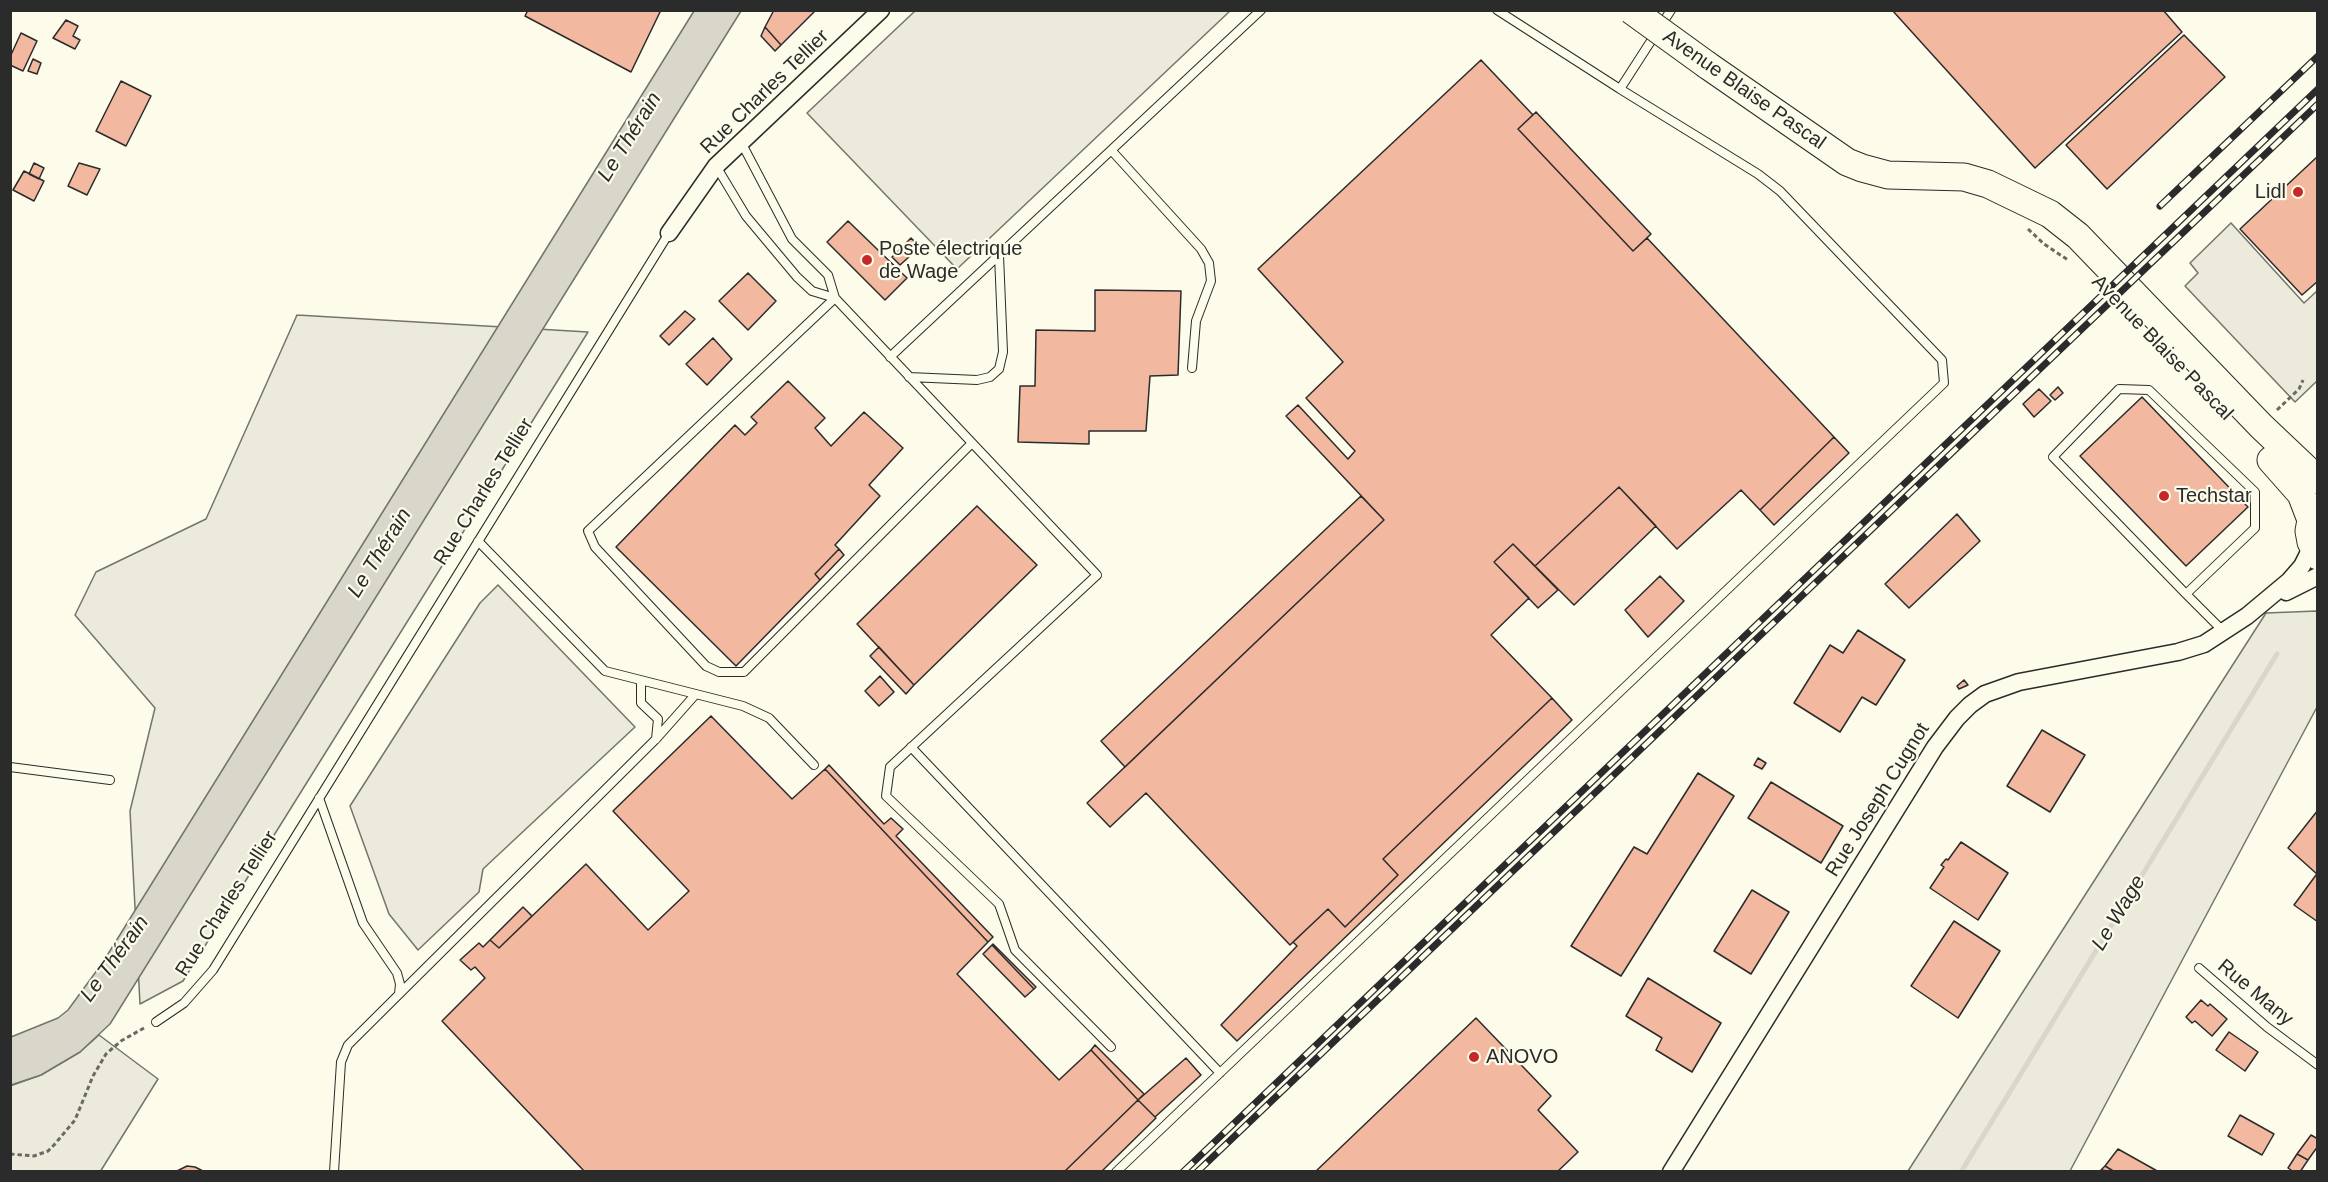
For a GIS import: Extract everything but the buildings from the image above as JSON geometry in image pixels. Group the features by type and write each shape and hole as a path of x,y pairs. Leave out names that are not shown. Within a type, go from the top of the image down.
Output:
{"main road":[{"name":"Avenue Blaise Pascal","path":"1632,10 1837,156 1862,168 1888,175 1964,177 1999,189 2050,214 2078,236 2261,426 2318,480"},
{"name":"Avenue Blaise Pascal","path":"1999,189 2063,247 2277,465 2301,494 2314,532"}],"street":[{"name":"Rue Charles Tellier","path":"669,233 716,166 881,10"},
{"name":"Rue Joseph Cugnot","path":"2247,616 2289,581 2302,566 2314,532"},
{"name":"Rue Joseph Cugnot","path":"1671,1172 1935,747 1957,718 1971,705 1985,694 2019,682 2178,652 2204,644 2291,589 2318,576"}],"lane":[{"path":"890,357 1261,10"},
{"path":"1116,1172 1944,383 1942,360 1780,191 1758,174 1497,10"},
{"path":"1620,89 1671,10"},
{"path":"741,142 792,239 828,275 835,298 1097,574 890,766 886,796 999,904 1015,950 1111,1047"},
{"path":"1112,151 1201,249 1209,263 1211,281 1197,321 1192,368"},
{"path":"716,166 746,216 797,277 812,291 835,298"},
{"name":"Rue Charles Tellier","path":"156,1022 184,1003 206,981 669,233"},
{"path":"909,377 977,380 990,377 999,369 1004,352 999,255"},
{"path":"835,298 588,531 595,547 706,666 719,672 744,672 972,443"},
{"path":"2186,594 2255,528 2255,492 2149,390 2119,389 2053,457 2186,594 2224,632"},
{"path":"478,541 605,672 743,706 769,718 814,765"},
{"path":"640,681 641,704 658,719 656,739"},
{"path":"334,1172 344,1053 353,1039 656,739 694,695"},
{"path":"911,747 1220,1073"},
{"path":"10,767 110,780"},
{"path":"319,798 363,923 397,973 400,984 399,994"},
{"name":"Rue Many","path":"2199,968 2268,1027 2318,1065"}],"path":[{"path":"2261,426 2299,389 2303,380"},
{"path":"10,1154 34,1156 48,1151 75,1120 93,1076 106,1054 134,1032 156,1022"}],"shaded area":[{"path":"915,11 1230,11 957,269 807,113"},
{"path":"2231,223 2304,303 2317,291 2317,381 2295,402 2185,286 2198,273 2190,263"},
{"path":"297,315 588,332 183,981 140,1004 130,811 155,708 75,615 96,572 206,519"},
{"path":"498,585 635,727 483,869 479,892 418,950 389,914 350,806 480,603"},
{"path":"2317,611 2317,707 2070,1171 1908,1171 2266,613"},
{"path":"99,1035 158,1079 100,1172 11,1171 10,1086 41,1075 80,1052"}],"water":[{"name":"Le Thérain","path":"694,11 741,11 110,1024 80,1052 41,1075 11,1085 11,1037 58,1018 68,1010 103,962"}],"waterway":[{"name":"Le Wage","path":"1961,1172 2277,654"}],"railway":[{"path":"2160,206 2318,56"},
{"path":"1183,1172 2318,89"},
{"path":"1197,1172 2318,104"}],"place":[{"name":"Lidl","path":"2298,192"},
{"name":"Poste électrique de Wage","path":"867,260"},
{"name":"Techstar","path":"2164,496"},
{"name":"ANOVO","path":"1474,1057"}]}
